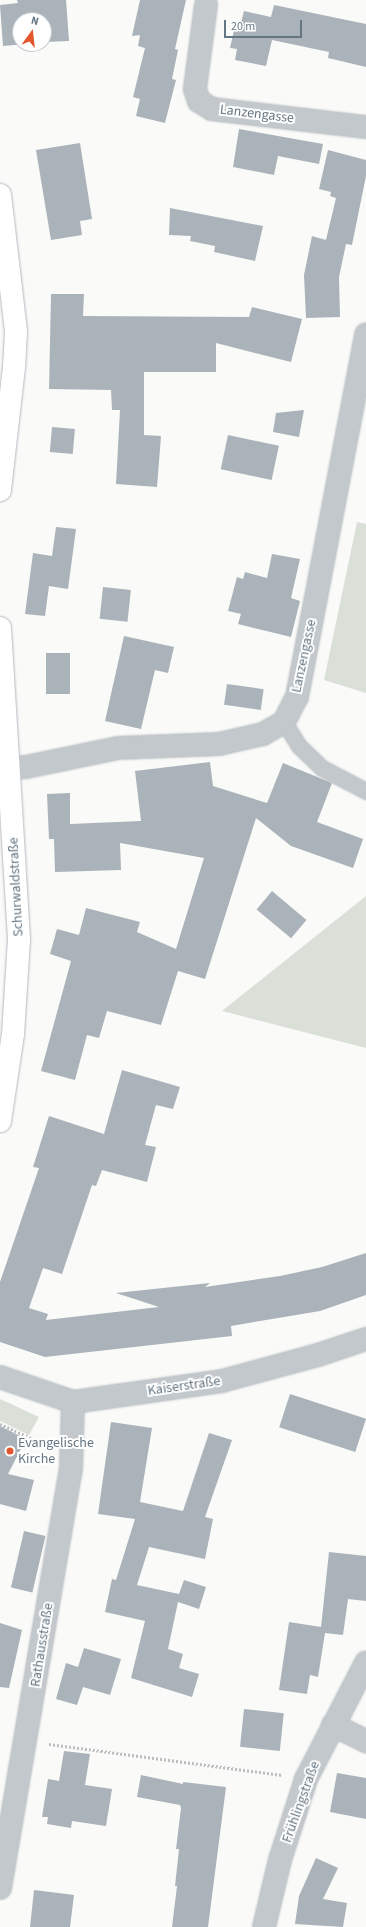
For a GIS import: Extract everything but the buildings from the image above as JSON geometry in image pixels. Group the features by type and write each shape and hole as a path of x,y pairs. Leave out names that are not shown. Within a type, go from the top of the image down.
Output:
{"main road":[{"path":"0,195 16,331 0,490"},
{"name":"Schurwaldstraße","path":"0,628 19,939 13,1034 0,1121"}],"street":[{"name":"Lanzengasse","path":"206,5 195,89 199,102 212,109 366,127"},
{"name":"Lanzengasse","path":"284,722 296,697 299,685 366,335"},
{"path":"8,768 26,767 118,748 219,744 263,734 284,722"},
{"name":"Kaiserstraße","path":"0,1377 73,1402 222,1381 318,1355 366,1340"},
{"name":"Rathausstraße","path":"0,1888 27,1740 72,1455 73,1402"},
{"name":"Frühlingstraße","path":"264,1927 280,1860 306,1779 366,1663"},
{"path":"333,1725 366,1741"}],"lane":[{"path":"284,722 300,746 322,768 366,791"}],"path":[{"path":"0,1424 72,1455"},
{"path":"27,1740 306,1779"}],"shaded area":[{"path":"357,522 366,524 366,693 324,680"},
{"path":"366,896 366,1048 222,1011"},
{"path":"0,1399 39,1417 29,1435 0,1421"}],"place":[{"name":"Evangelische Kirche","path":"10,1451"}]}
